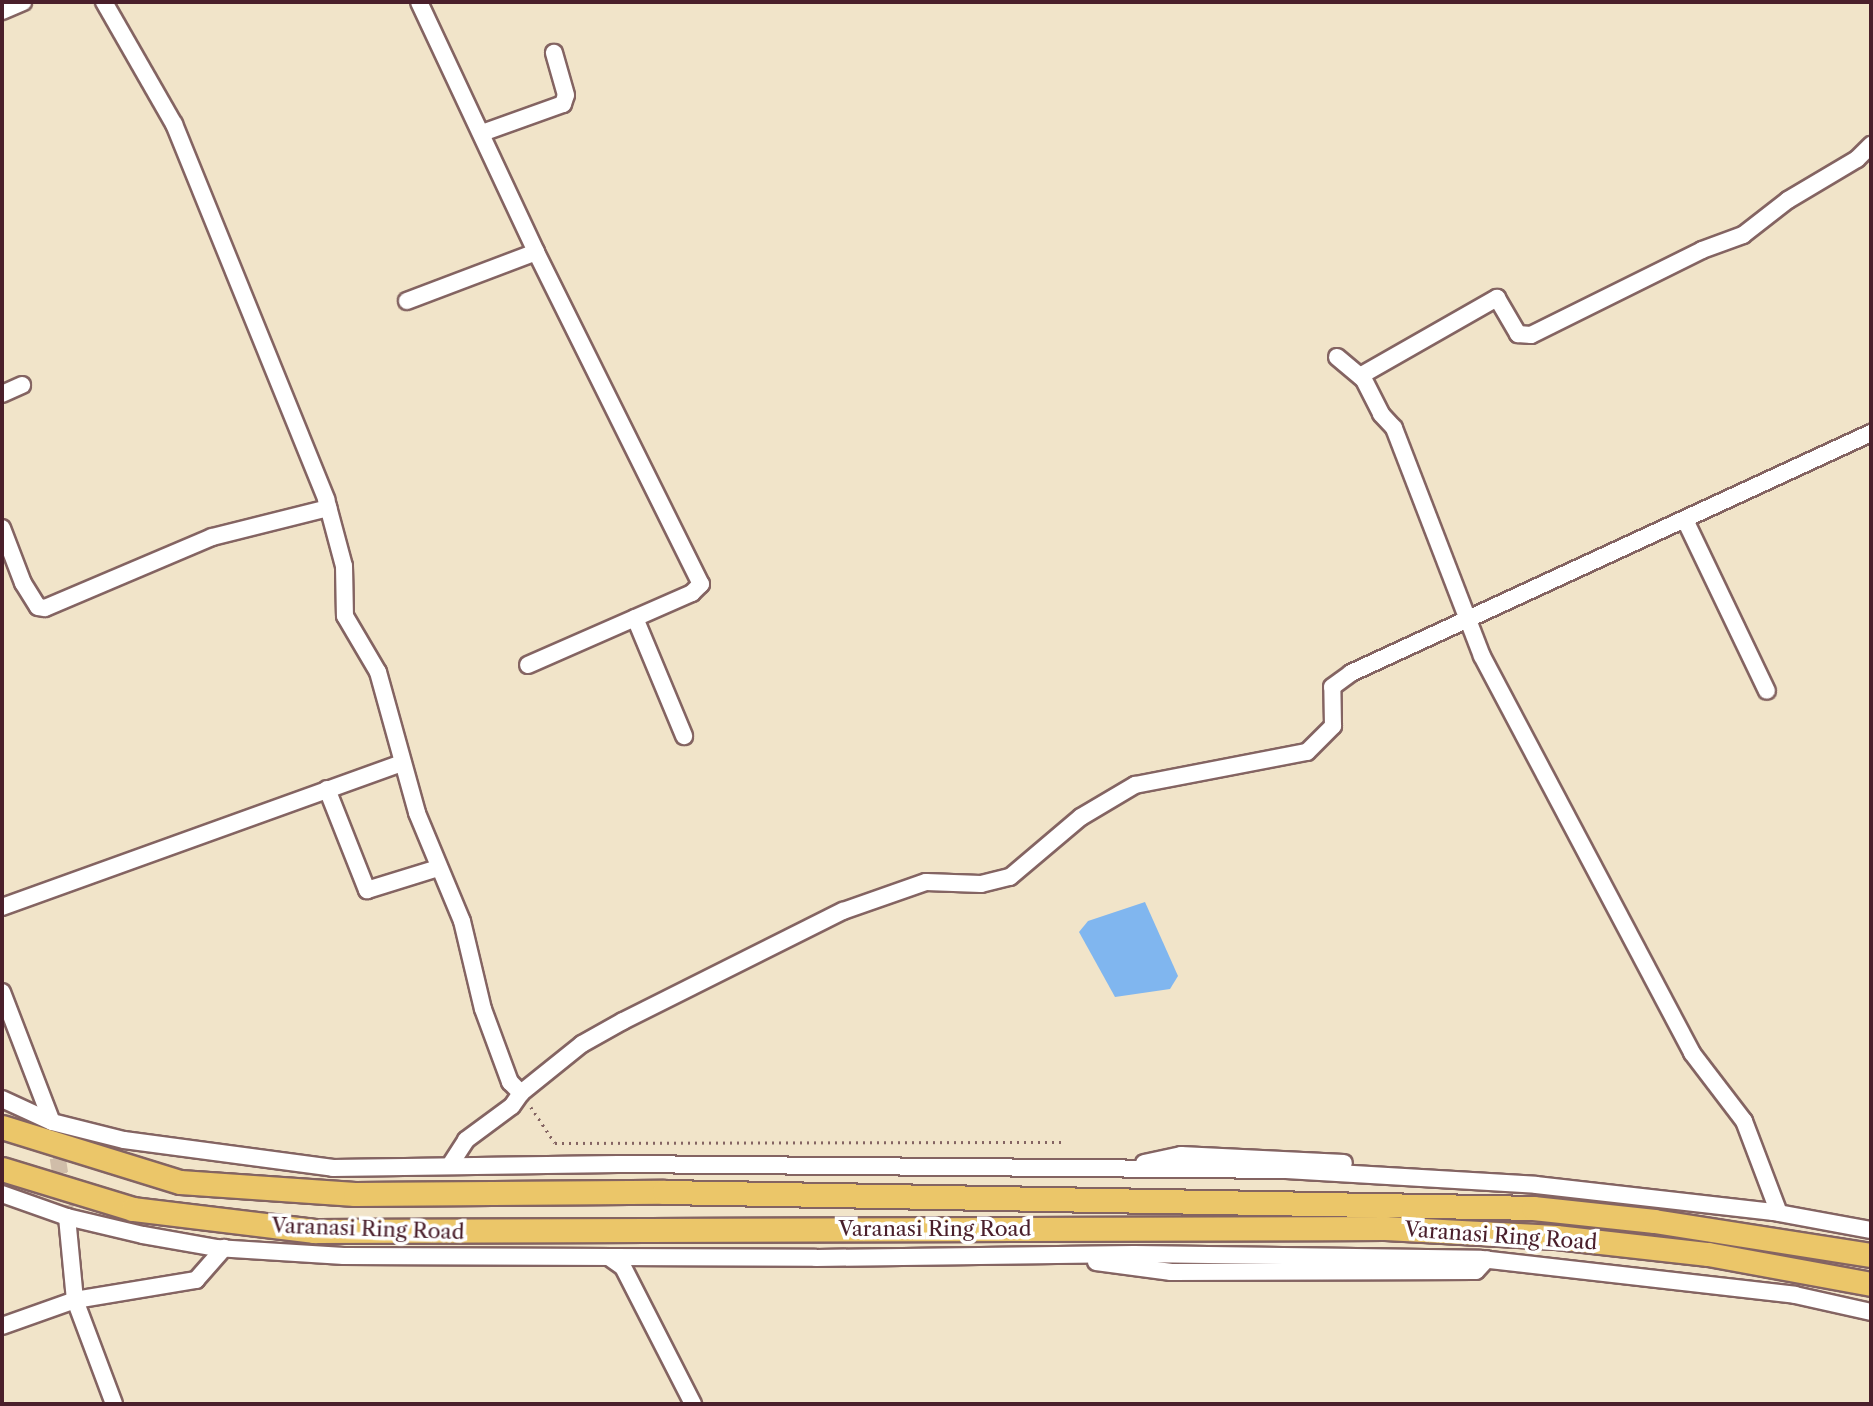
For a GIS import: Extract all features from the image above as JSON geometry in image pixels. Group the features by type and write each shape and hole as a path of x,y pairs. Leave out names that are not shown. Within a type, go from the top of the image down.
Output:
{"highway":[{"path":"2,1127 180,1182 355,1195 664,1192 1533,1208 1654,1221 1871,1255"},
{"name":"Varanasi Ring Road","path":"2,1168 133,1209 314,1231 1385,1228 1556,1237 1708,1254 1871,1283"}],"street":[{"path":"2,11 23,2"},
{"path":"104,2 174,124 328,508 344,566 345,616 378,672 402,763 439,869 462,921 478,992 510,1082 521,1093"},
{"path":"419,2 536,251 701,584 692,593 528,665"},
{"path":"482,134 563,104 566,95 554,53"},
{"path":"1360,376 1497,298 1518,334 1531,335 1702,250 1743,235 1788,200 1857,159 1871,145"},
{"path":"407,301 536,251"},
{"path":"1337,357 1360,376 1394,428 1466,621 1692,1053 1744,1121 1779,1213"},
{"path":"2,394 22,385"},
{"path":"450,1165 466,1140 512,1106 521,1093 582,1044 623,1021 843,911 926,883 981,884 1010,877 1081,817 1135,785 1307,752 1333,726 1330,694 1339,681 1686,522 1871,433"},
{"path":"2,528 23,583 38,607 45,608 212,537 328,508"},
{"path":"1686,522 1767,691"},
{"path":"635,618 684,736"},
{"path":"2,907 402,763"},
{"path":"327,789 367,890 439,869"},
{"path":"2,992 52,1122"},
{"path":"2,1099 52,1122 124,1140 333,1168 450,1165 1286,1170 1536,1185 1779,1213 1871,1230"},
{"path":"2,1194 67,1217 224,1248 344,1256 610,1258 1039,1255 1487,1259 1795,1295 1871,1312"},
{"path":"67,1217 75,1300 114,1404"},
{"path":"2,1326 75,1300 197,1280 224,1248"},
{"path":"610,1258 623,1267 693,1404"}],"path":[{"path":"521,1093 555,1143 1061,1142"}],"water":[{"path":"1145,902 1178,976 1170,989 1115,997 1079,932 1088,921"}],"tunnel":[{"path":"54,1134 67,1217"}]}
